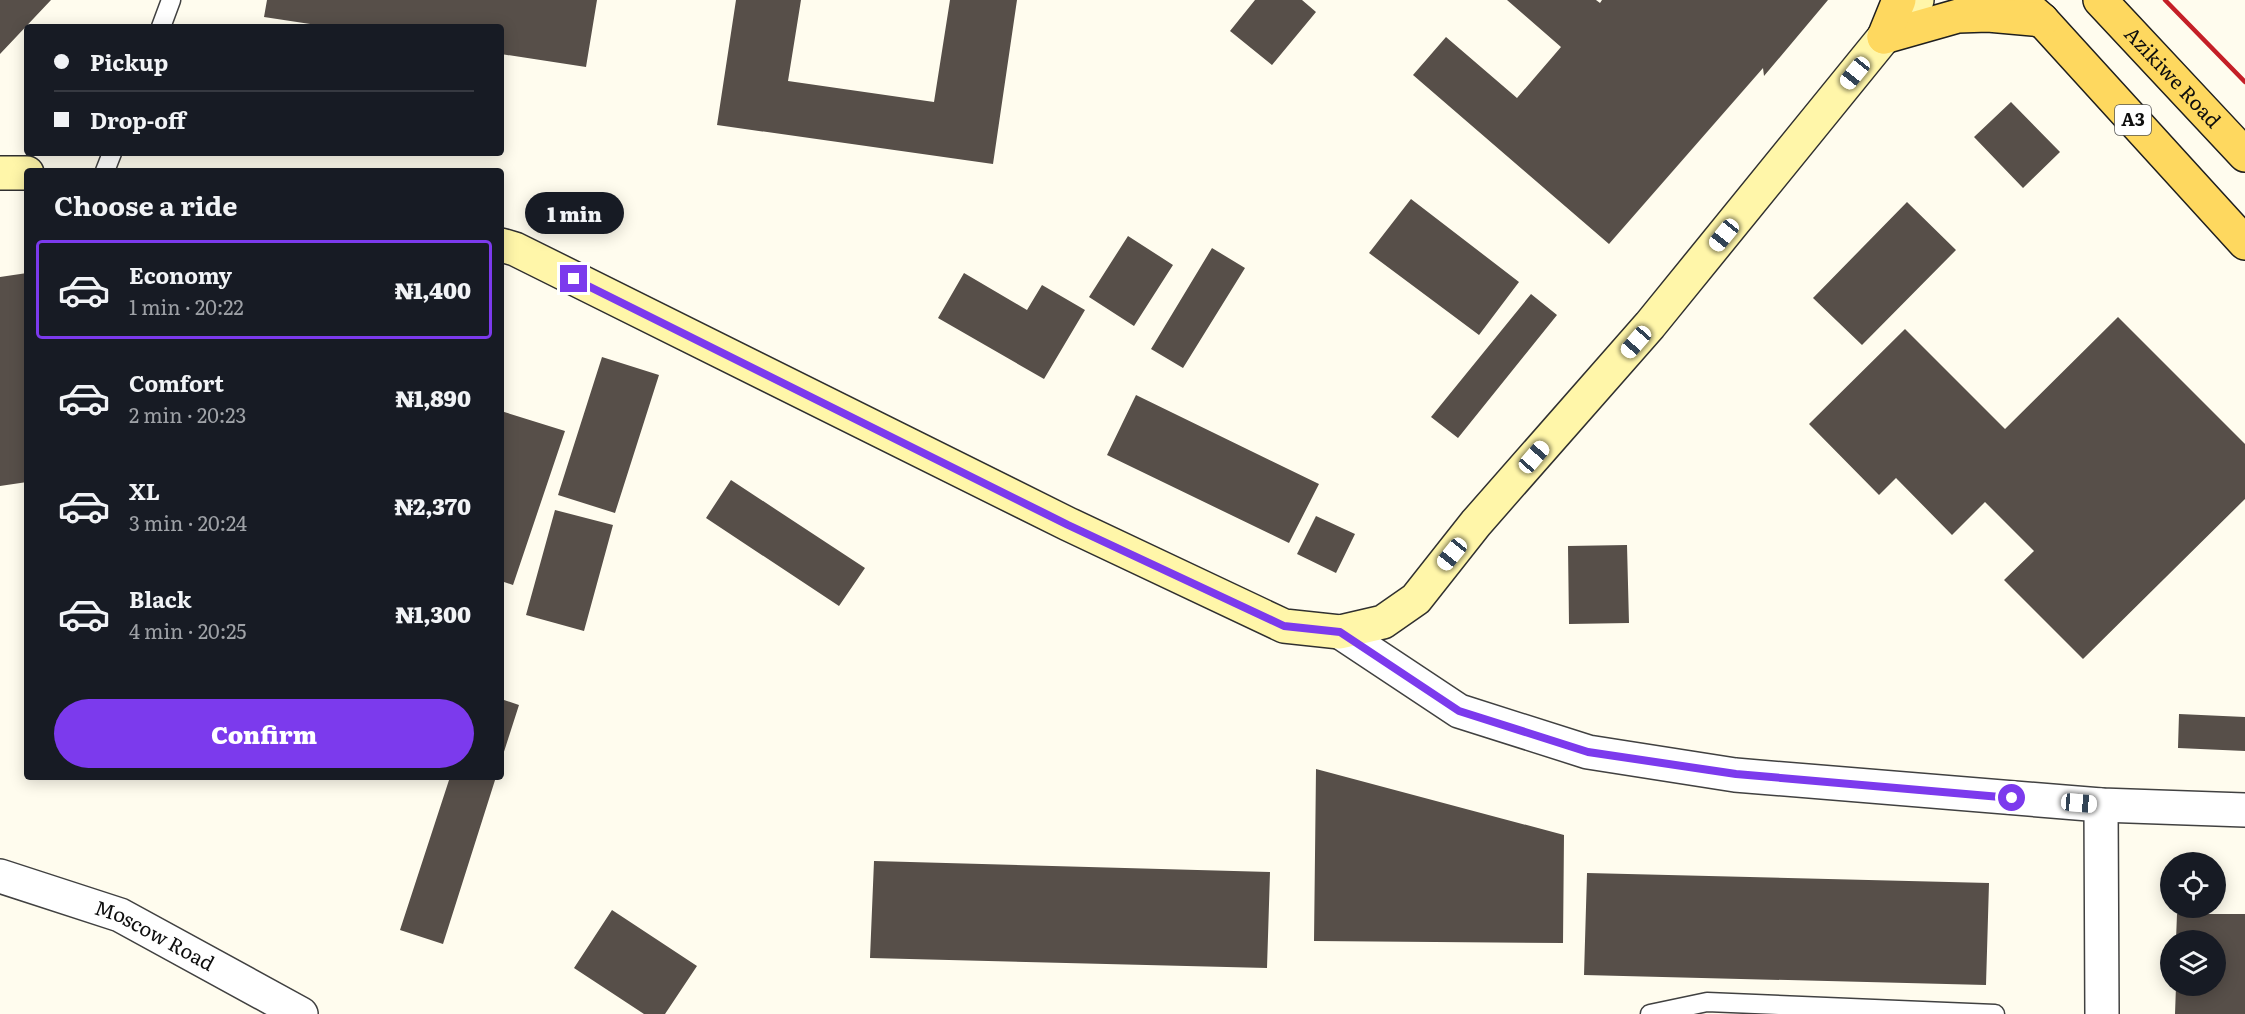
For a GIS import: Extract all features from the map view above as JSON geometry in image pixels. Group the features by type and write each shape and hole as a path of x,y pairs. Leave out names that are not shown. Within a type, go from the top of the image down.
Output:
{"main road":[{"path":"1884,37 1899,0"},
{"name":"Azikiwe Road","path":"2100,0 2245,155"},
{"path":"1884,37 1958,16 2030,10"},
{"name":"A3","path":"2030,10 2245,243"}],"street":[{"path":"504,246 515,249 1068,525 1284,626 1340,632 1383,622 1416,599 1476,524 1650,325 1884,37 1917,0"},
{"path":"0,174 24,172"},
{"path":"1340,632 1459,711 1588,752 1736,774 2101,805 2245,810"},
{"path":"2101,805 2102,1014"},
{"name":"Moscow Road","path":"0,876 120,915 301,1014"}],"lane":[{"path":"162,24 171,0"},
{"path":"1650,1014 1707,1002 1995,1014"}],"building":[{"path":"0,0 51,0 28,24 24,24 24,29 0,54"},
{"path":"267,0 597,0 586,67 504,54 504,24 310,24 264,17"},
{"path":"736,0 801,0 788,81 934,102 950,0 1017,0 993,164 717,125"},
{"path":"1255,0 1302,0 1316,12 1272,65 1230,31"},
{"path":"1507,0 1596,0 1600,3 1602,0 1828,0 1764,76 1763,68 1609,244 1413,75 1446,37 1517,98 1561,47"},
{"path":"2011,102 2060,152 2023,188 1974,137"},
{"path":"1411,199 1519,282 1479,335 1369,253"},
{"path":"1907,202 1956,250 1862,345 1813,298"},
{"path":"1128,236 1173,265 1134,326 1089,297"},
{"path":"1212,248 1245,268 1183,368 1151,349"},
{"path":"24,273 24,482 0,486 0,277"},
{"path":"964,273 1027,310 1042,285 1085,310 1044,379 938,318"},
{"path":"1531,294 1557,315 1458,438 1431,417"},
{"path":"2118,317 2245,444 2245,499 2083,659 2004,580 2034,551 1985,502 1952,535 1896,478 1879,495 1809,424 1905,329 2005,429"},
{"path":"602,357 659,375 615,513 558,495"},
{"path":"1136,395 1319,484 1289,543 1107,455"},
{"path":"504,412 565,431 513,585 504,582"},
{"path":"731,480 865,568 839,606 706,518"},
{"path":"555,510 613,525 584,631 526,615"},
{"path":"1316,516 1355,534 1336,573 1297,554"},
{"path":"1627,545 1629,623 1569,624 1568,546"},
{"path":"504,700 519,705 504,752"},
{"path":"2179,714 2245,717 2245,751 2178,748"},
{"path":"1316,769 1564,835 1563,943 1314,941"},
{"path":"449,780 495,780 443,944 400,930"},
{"path":"874,861 1270,872 1267,968 870,958"},
{"path":"1587,873 1989,883 1986,985 1584,975"},
{"path":"612,910 697,966 665,1014 644,1014 574,968"},
{"path":"2226,914 2245,914 2245,1014 2175,1014 2176,996 2226,996 2226,930 2176,930 2177,918 2226,918"}],"railway":[{"path":"2165,0 2245,82"}],"route":[{"path":"574,279 1068,525 1284,626 1340,632 1459,711 1588,752 1736,774 2012,798"}]}
